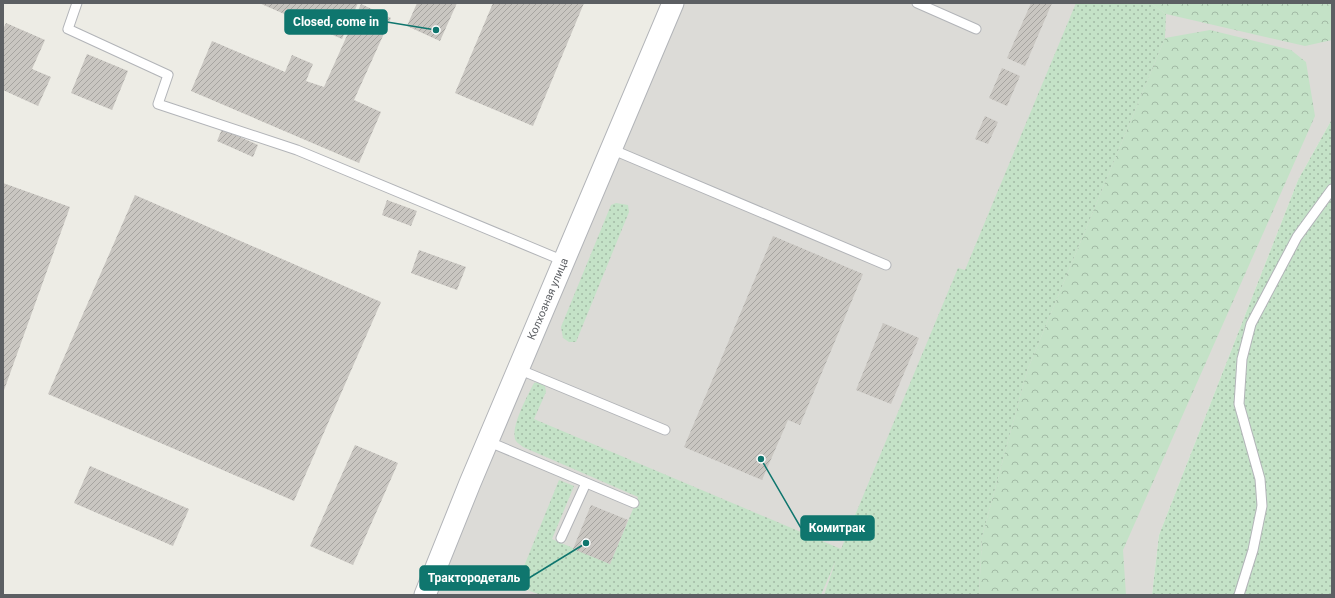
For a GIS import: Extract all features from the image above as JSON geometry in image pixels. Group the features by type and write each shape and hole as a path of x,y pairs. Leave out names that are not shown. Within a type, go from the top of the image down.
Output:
{"street":[{"name":"Колхозная улица","path":"425,595 487,442 673,3"}],"lane":[{"path":"77,3 68,29 168,75 158,104 298,150 564,261"},
{"path":"917,3 976,29"},
{"path":"611,149 886,264"},
{"path":"1239,595 1253,550 1262,506 1260,479 1239,404 1242,359 1251,324 1296,237 1332,189"},
{"path":"518,370 665,430"},
{"path":"487,442 634,503"},
{"path":"561,538 586,483"}],"shaded area":[{"path":"683,3 1332,3 1332,119 1298,180 1159,535 1152,595 436,595 506,420"}],"green space":[{"path":"1076,3 1150,3 1166,14 1165,38 1027,371 982,537 979,595 824,595 836,560 821,595 541,595 516,586 559,480 574,486 552,539 610,564 638,497 523,447 517,442 515,429 517,421 534,383 537,382 545,386 546,392 534,419 841,549 958,268 965,270"},
{"path":"1150,3 1332,3 1332,40 1305,46 1166,14"},
{"path":"1210,30 1291,50 1306,62 1315,116 1123,550 1126,595 979,595 982,537 1027,371 1165,38"},
{"path":"1332,119 1332,595 1152,595 1159,535 1298,180"},
{"path":"616,203 628,205 629,212 576,342 569,342 563,338 561,327 611,205"}],"building":[{"path":"259,3 358,3 342,39"},
{"path":"417,3 457,3 440,41 407,26"},
{"path":"493,3 584,3 533,126 455,93"},
{"path":"1031,3 1052,3 1025,66 1007,58"},
{"path":"361,4 391,18 354,100 381,112 359,163 191,91 212,41 285,72 292,55 313,64 306,81 324,87"},
{"path":"6,23 45,40 32,69 51,77 38,106 3,90 3,29"},
{"path":"87,54 128,71 112,110 71,93"},
{"path":"1002,68 1020,76 1007,106 989,98"},
{"path":"985,116 998,122 988,144 975,139"},
{"path":"222,129 258,145 253,157 217,141"},
{"path":"3,183 70,207 3,393"},
{"path":"135,195 381,302 294,501 48,394"},
{"path":"387,200 417,211 411,226 382,215"},
{"path":"773,236 863,274 800,425 788,420 762,480 684,447"},
{"path":"419,250 466,267 457,290 411,273"},
{"path":"883,323 919,338 891,404 856,390"},
{"path":"355,445 398,463 353,565 310,546"},
{"path":"90,466 189,509 173,546 74,503"},
{"path":"591,505 628,520 610,564 573,549"}],"place":[{"name":"Closed, come in","path":"436,30"},
{"name":"Комитрак","path":"761,459"},
{"name":"Трактородеталь","path":"586,543"}]}
